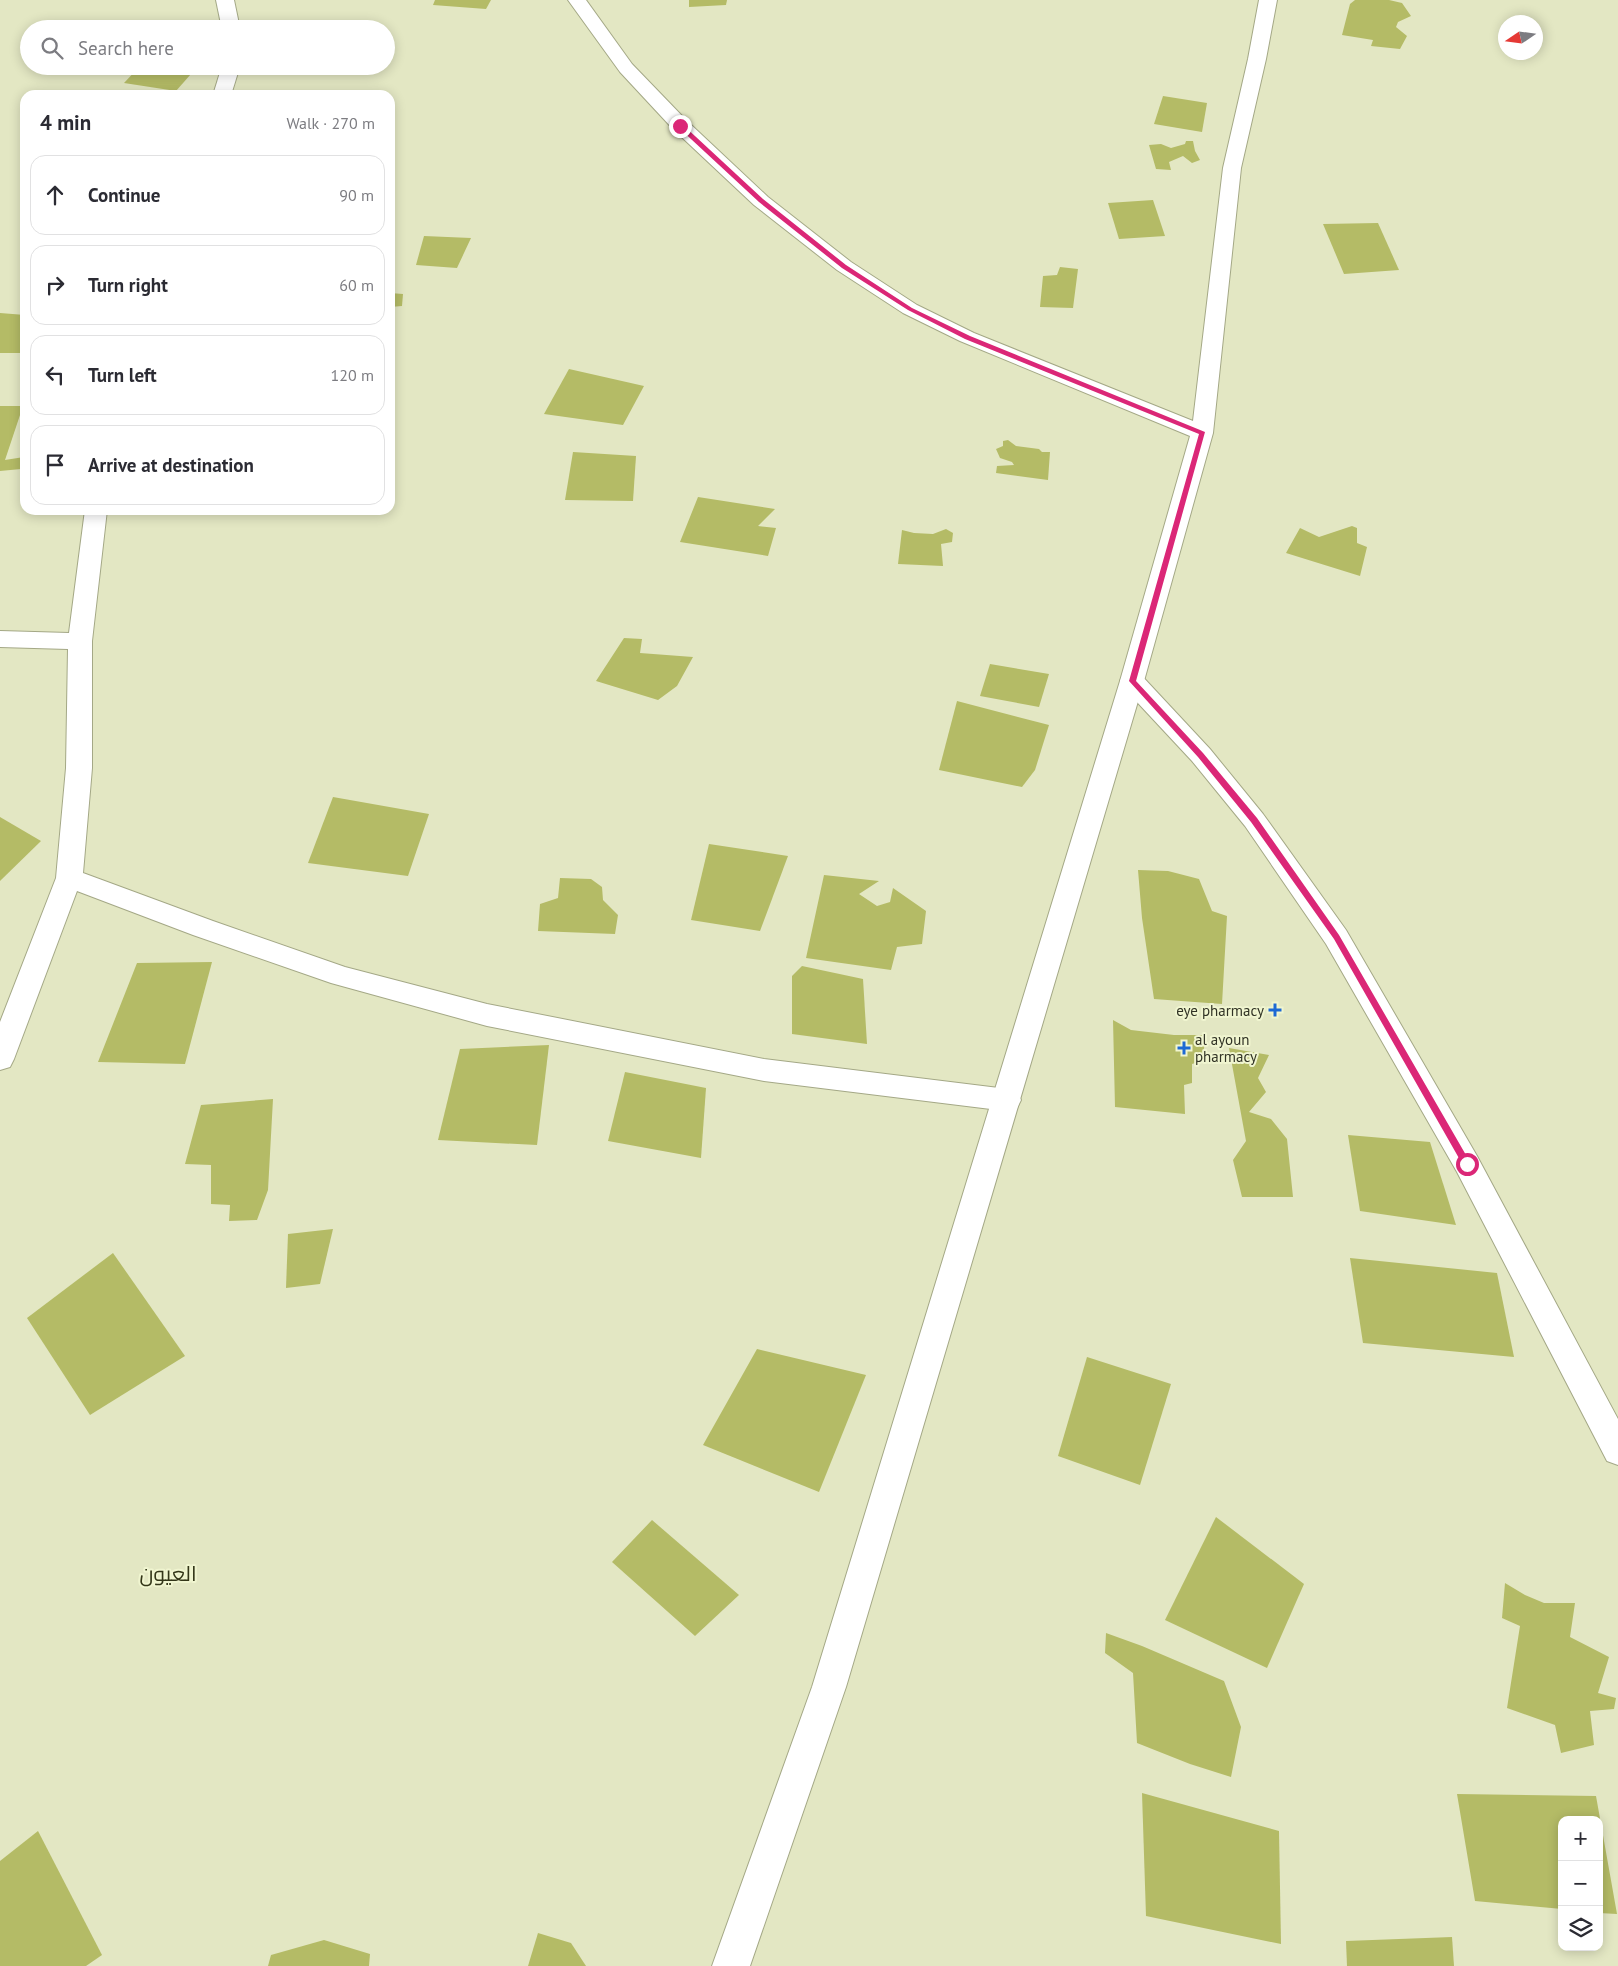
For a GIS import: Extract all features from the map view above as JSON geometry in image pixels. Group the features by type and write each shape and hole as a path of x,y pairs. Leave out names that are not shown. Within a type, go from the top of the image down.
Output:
{"street":[{"path":"225,0 229,20"},
{"path":"577,0 626,68 680,126 761,201 844,266 910,309 967,337 1202,433"},
{"path":"731,1966 829,1687 1132,681 1202,433 1232,168 1258,59 1268,0"},
{"path":"224,90 228,75"},
{"path":"0,1059 69,878 79,768 80,641 95,515"},
{"path":"0,639 80,641"},
{"path":"1132,681 1201,755 1254,820 1336,937 1467,1164 1618,1451"},
{"path":"69,878 203,928 341,976 487,1016 764,1070 1007,1100"}],"building":[{"path":"435,0 491,0 486,9 433,5"},
{"path":"689,0 727,0 726,5 689,7"},
{"path":"1355,0 1389,0 1402,3 1411,16 1398,22 1396,27 1407,36 1400,49 1371,46 1373,40 1342,35 1350,4"},
{"path":"132,75 190,75 177,90 124,83"},
{"path":"1163,96 1207,103 1202,132 1154,124"},
{"path":"1186,141 1193,141 1195,151 1200,160 1192,163 1183,156 1169,162 1171,170 1156,169 1149,145 1161,144 1171,148 1185,144"},
{"path":"1153,200 1165,236 1119,239 1108,203"},
{"path":"1378,223 1399,270 1344,274 1323,224"},
{"path":"424,236 471,238 457,268 416,265"},
{"path":"1060,267 1078,269 1073,308 1040,307 1043,276 1057,275"},
{"path":"395,293 403,294 402,306 395,307"},
{"path":"0,313 20,315 20,353 0,353"},
{"path":"569,369 644,386 623,425 544,414"},
{"path":"0,406 20,406 20,415 5,460 20,458 20,469 0,471"},
{"path":"1008,440 1016,446 1050,452 1048,480 996,473 997,466 1014,465 1012,462 1000,458 996,449 1003,446 1003,441"},
{"path":"573,452 636,456 633,501 565,500"},
{"path":"698,497 775,509 758,526 776,528 768,556 680,542"},
{"path":"1352,526 1357,528 1357,543 1367,547 1360,576 1286,553 1300,528 1319,537"},
{"path":"946,529 953,533 952,542 941,544 943,566 898,564 902,530 933,534"},
{"path":"624,638 642,639 640,653 693,657 677,686 658,700 596,681"},
{"path":"990,664 1049,674 1039,707 980,696"},
{"path":"957,701 1049,725 1035,770 1022,787 939,770"},
{"path":"333,797 429,814 408,876 308,863"},
{"path":"0,817 41,841 0,881"},
{"path":"709,844 788,856 760,931 691,920"},
{"path":"1138,870 1168,871 1199,879 1212,911 1227,916 1222,1004 1154,999 1142,918"},
{"path":"824,875 879,881 859,894 877,906 890,902 893,888 926,911 922,944 897,947 891,970 806,958"},
{"path":"560,878 591,879 602,887 603,900 618,915 615,934 538,931 540,904 558,898"},
{"path":"212,962 185,1064 98,1062 137,963"},
{"path":"802,966 863,979 867,1044 792,1034 792,976"},
{"path":"1113,1020 1131,1030 1174,1035 1206,1035 1202,1061 1192,1064 1192,1083 1184,1085 1185,1114 1115,1107"},
{"path":"549,1045 537,1145 438,1140 460,1049"},
{"path":"1229,1048 1269,1055 1258,1078 1266,1092 1249,1112 1271,1119 1287,1139 1293,1197 1242,1197 1233,1160 1246,1141"},
{"path":"625,1072 706,1088 701,1158 608,1141"},
{"path":"273,1099 268,1190 257,1220 229,1221 230,1205 211,1204 211,1165 185,1164 201,1105"},
{"path":"1348,1135 1430,1142 1456,1225 1360,1211"},
{"path":"333,1229 320,1284 286,1288 288,1234"},
{"path":"113,1253 185,1356 90,1415 27,1318"},
{"path":"1350,1258 1497,1273 1514,1357 1363,1343"},
{"path":"757,1349 866,1375 819,1492 703,1445"},
{"path":"1087,1357 1171,1384 1140,1485 1058,1456"},
{"path":"1216,1517 1304,1584 1267,1668 1165,1620"},
{"path":"652,1520 739,1595 695,1636 612,1562"},
{"path":"1505,1583 1525,1595 1544,1603 1575,1603 1570,1637 1609,1657 1598,1693 1616,1698 1614,1709 1590,1711 1594,1745 1561,1753 1555,1725 1507,1708 1520,1626 1502,1618"},
{"path":"1106,1633 1142,1646 1224,1681 1241,1727 1231,1777 1190,1764 1137,1743 1133,1673 1105,1653"},
{"path":"1142,1793 1279,1831 1281,1944 1146,1916"},
{"path":"1457,1794 1596,1796 1600,1816 1558,1816 1558,1909 1475,1901"},
{"path":"38,1831 102,1955 86,1966 0,1966 0,1861"},
{"path":"1603,1835 1617,1914 1603,1913"},
{"path":"538,1933 571,1943 586,1966 528,1966"},
{"path":"1452,1937 1454,1966 1347,1966 1346,1941"},
{"path":"324,1940 370,1954 369,1966 268,1966 271,1955"}],"place":[{"name":"eye pharmacy","path":"1275,1010"},
{"name":"al ayoun pharmacy","path":"1184,1048"}],"district":[{"name":"العيون","path":"168,1573"}],"route":[{"path":"680,126 761,201 844,266 910,309 967,337 1202,433 1132,681 1201,755 1254,820 1336,937 1467,1164"}]}
